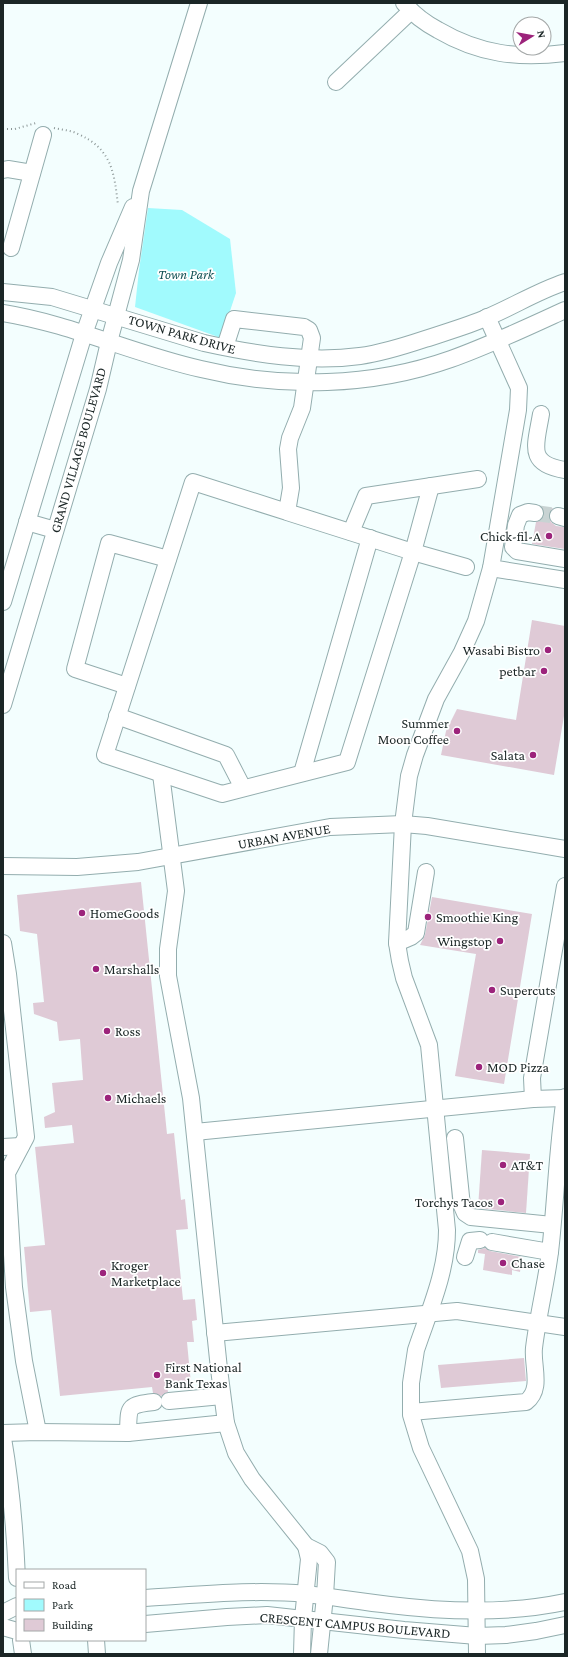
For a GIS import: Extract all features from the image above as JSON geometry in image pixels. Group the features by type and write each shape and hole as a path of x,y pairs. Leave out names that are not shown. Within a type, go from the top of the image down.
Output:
{"street":[{"name":"GRAND VILLAGE BOULEVARD","path":"3,705 98,389 131,260 141,191 199,3"},
{"path":"336,82 408,7 430,25 449,36 493,53 519,56 542,56 565,53"},
{"path":"11,248 46,129"},
{"path":"3,170 8,169 32,173"},
{"name":"GRAND VILLAGE BOULEVARD","path":"3,602 92,308 109,263 141,191"},
{"name":"TOWN PARK DRIVE","path":"3,292 52,297 116,315 197,341 225,347 253,352 339,358 383,352 448,332 487,317 550,287 565,282"},
{"name":"TOWN PARK DRIVE","path":"3,313 44,322 200,369 265,380 306,382 373,379 414,370 451,359 565,310"},
{"path":"477,1654 476,1579 470,1551 420,1448 411,1412 411,1383 414,1362 428,1313 441,1277 447,1243 447,1230 429,1045 404,978 397,943 403,824 409,776 415,755 436,699 462,652 476,621 491,568 518,410 519,388 487,317"},
{"path":"225,347 234,319 304,327 309,330 312,338 302,408 290,438 288,449 291,488 287,512"},
{"path":"541,414 536,448 537,456 541,462 549,468 565,470"},
{"path":"351,532 366,496 478,478"},
{"path":"431,486 414,552 347,762 222,794 105,755 193,482 414,552 466,567"},
{"path":"535,512 528,512 520,515 516,525 513,547 517,551 565,559"},
{"path":"27,522 55,530"},
{"path":"302,773 370,538"},
{"path":"127,686 74,669 109,544 168,559"},
{"path":"491,568 565,580"},
{"path":"117,716 226,755 243,788"},
{"path":"161,774 170,856 176,891 168,948 168,976 186,1069 196,1132 215,1333 226,1423 242,1466 306,1546 320,1554 327,1562 319,1654"},
{"name":"URBAN AVENUE","path":"3,867 78,867 138,862 330,827 403,824 428,826 565,849"},
{"path":"397,943 412,937 416,933 426,872"},
{"path":"532,1099 532,1078 565,886"},
{"path":"3,943 8,974 26,1137 7,1173 14,1287 24,1361 38,1432"},
{"path":"196,1132 532,1099 565,1098 559,1133 550,1252 537,1323 534,1351 535,1389 532,1397 526,1402 411,1412"},
{"path":"455,1138 462,1206 465,1214 471,1217 552,1225"},
{"path":"3,1148 21,1146"},
{"path":"465,1257 470,1242 486,1241 550,1252"},
{"path":"215,1333 457,1311 565,1327"},
{"path":"128,1433 130,1408 137,1404 222,1396"},
{"path":"3,1433 128,1433 226,1423"},
{"path":"3,1438 10,1474 16,1569"},
{"path":"302,1654 303,1618 309,1559 306,1546"},
{"name":"CRESCENT CAMPUS BOULEVARD","path":"146,1598 255,1592 305,1594 390,1605 446,1610 518,1609 565,1602"},
{"path":"3,1613 16,1606"},
{"name":"CRESCENT CAMPUS BOULEVARD","path":"146,1624 267,1615 477,1636 506,1635 565,1625"},
{"path":"3,1627 16,1631"},
{"path":"21,1641 22,1654"},
{"path":"96,1641 97,1654"}],"path":[{"path":"3,129 15,129 33,123 46,129 78,133 103,152 113,168 118,206 131,211"}],"green space":[{"name":"Town Park","path":"148,208 182,210 230,239 236,293 221,338 135,307"}],"building":[{"name":"Chick-fil-A","path":"542,507 553,508 549,514 551,522 556,526 565,527 565,549 532,544 536,522 542,519 544,515"},
{"path":"532,620 565,626 565,710 554,775 441,755 446,731 457,709 516,720"},
{"path":"141,882 167,1134 174,1133 181,1200 185,1199 188,1229 176,1230 183,1300 195,1299 197,1320 192,1321 194,1342 187,1342 191,1384 167,1386 168,1392 161,1396 153,1393 152,1387 60,1396 51,1310 30,1312 24,1247 45,1245 35,1147 74,1143 72,1125 45,1128 44,1117 55,1112 52,1083 83,1080 80,1039 59,1041 57,1022 34,1014 33,1003 44,1002 37,934 20,931 17,895"},
{"path":"432,897 532,914 504,1084 455,1076 476,954 420,945 425,935"},
{"path":"482,1150 530,1154 526,1213 478,1208"},
{"name":"Chase","path":"485,1248 490,1251 522,1257 520,1272 512,1270 512,1275 483,1270 485,1254 478,1253 478,1250"},
{"path":"524,1358 526,1381 441,1388 438,1365"}],"tunnel":[{"path":"535,513 558,516"}],"place":[{"name":"Chick-fil-A","path":"549,536"},
{"name":"Wasabi Bistro","path":"548,650"},
{"name":"petbar","path":"544,671"},
{"name":"Summer Moon Coffee","path":"457,731"},
{"name":"Salata","path":"533,755"},
{"name":"HomeGoods","path":"82,913"},
{"name":"Smoothie King","path":"428,917"},
{"name":"Wingstop","path":"500,941"},
{"name":"Marshalls","path":"96,969"},
{"name":"Supercuts","path":"492,990"},
{"name":"Ross","path":"107,1031"},
{"name":"MOD Pizza","path":"479,1067"},
{"name":"Michaels","path":"108,1098"},
{"name":"AT&T","path":"503,1165"},
{"name":"Torchys Tacos","path":"501,1202"},
{"name":"Chase","path":"503,1263"},
{"name":"Kroger Marketplace","path":"103,1273"},
{"name":"First National Bank Texas","path":"157,1375"}]}
